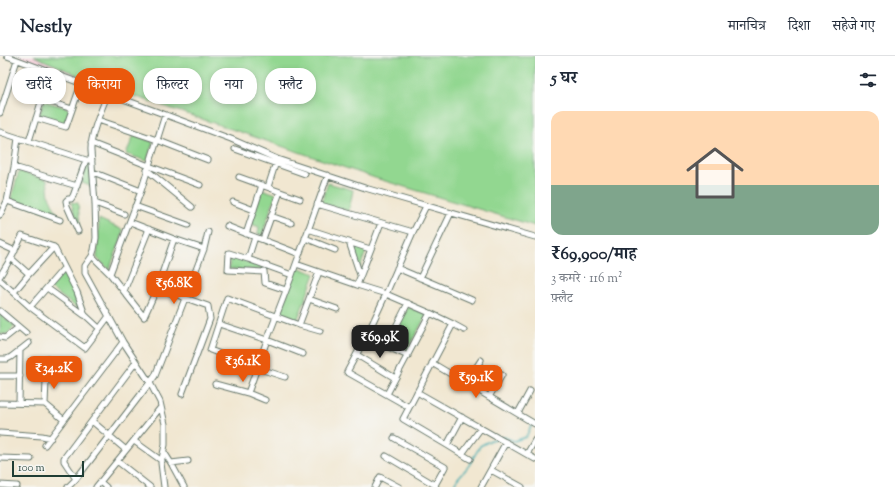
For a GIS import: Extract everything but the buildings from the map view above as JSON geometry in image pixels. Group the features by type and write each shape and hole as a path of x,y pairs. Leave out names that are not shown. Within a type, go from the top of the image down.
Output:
{"street":[{"path":"7,56 74,81"},
{"path":"0,113 17,60"},
{"path":"29,141 42,99 72,109"},
{"path":"36,118 66,127 74,103"},
{"path":"135,103 231,139 305,174"},
{"path":"78,230 66,202 67,199 71,199 74,196 89,160 91,143 104,104"},
{"path":"110,274 136,206 165,115"},
{"path":"98,120 157,140 208,160"},
{"path":"0,132 89,160"},
{"path":"0,215 7,201 18,138"},
{"path":"91,143 148,168 200,185"},
{"path":"235,149 328,175 426,206 535,237"},
{"path":"89,160 93,172 96,238 94,250 86,266 85,272 123,342 150,383 160,402 165,424 164,452 162,461 164,487"},
{"path":"268,187 276,161"},
{"path":"14,167 77,186"},
{"path":"148,168 192,207"},
{"path":"93,172 141,191"},
{"path":"248,393 328,175"},
{"path":"238,177 300,199"},
{"path":"246,234 262,185"},
{"path":"263,239 280,192"},
{"path":"7,201 60,220"},
{"path":"233,202 254,210"},
{"path":"95,203 124,214"},
{"path":"317,204 413,232"},
{"path":"136,206 188,225"},
{"path":"409,407 347,372 367,335 426,206"},
{"path":"420,278 451,213"},
{"path":"271,216 291,223"},
{"path":"130,222 204,249"},
{"path":"357,285 381,223"},
{"path":"227,226 299,254"},
{"path":"124,291 149,229"},
{"path":"308,229 370,249"},
{"path":"68,487 76,479 155,376 204,249 208,232"},
{"path":"0,276 22,236 54,246 77,292 85,315"},
{"path":"248,259 255,237"},
{"path":"305,238 335,250"},
{"path":"92,256 110,274 144,317 174,239"},
{"path":"349,242 360,275"},
{"path":"0,244 15,251"},
{"path":"14,292 54,246"},
{"path":"264,272 228,270 229,253 292,275"},
{"path":"11,258 29,274"},
{"path":"296,264 386,294 464,330"},
{"path":"264,266 265,283 286,290"},
{"path":"30,307 64,268"},
{"path":"397,268 472,300"},
{"path":"300,325 318,272"},
{"path":"0,280 30,307 85,348 109,316"},
{"path":"47,288 85,315 100,328"},
{"path":"156,288 208,306 210,319 182,394"},
{"path":"285,377 210,350 227,298 320,331"},
{"path":"309,299 337,309"},
{"path":"386,346 408,303"},
{"path":"0,311 26,333"},
{"path":"387,394 430,313"},
{"path":"219,324 303,354"},
{"path":"453,324 403,419 470,459"},
{"path":"0,337 5,338 19,327"},
{"path":"367,335 408,356"},
{"path":"45,445 123,342"},
{"path":"0,359 7,359 29,343"},
{"path":"19,403 20,350"},
{"path":"356,355 395,378"},
{"path":"45,404 48,359"},
{"path":"466,383 481,360"},
{"path":"76,479 64,461 64,458 136,362"},
{"path":"432,363 535,424"},
{"path":"489,397 502,375"},
{"path":"0,376 20,376"},
{"path":"215,384 248,393 265,400"},
{"path":"518,413 530,391"},
{"path":"417,392 535,459"},
{"path":"0,403 45,404 64,420"},
{"path":"96,487 161,407"},
{"path":"447,445 462,417"},
{"path":"92,421 126,450"},
{"path":"462,454 481,428"},
{"path":"0,433 51,438"},
{"path":"386,456 435,486 445,467 394,438"},
{"path":"527,454 535,440"},
{"path":"134,441 162,461"},
{"path":"481,487 491,470 504,441"},
{"path":"164,452 184,487"},
{"path":"0,458 31,459"},
{"path":"117,461 150,487"},
{"path":"171,463 188,461"},
{"path":"491,470 522,487"},
{"path":"375,487 380,477 399,487"},
{"path":"100,482 106,487"},
{"path":"0,485 17,486"}],"shaded area":[{"path":"17,56 90,56 86,68 74,68 74,77 66,74 66,68 49,68"}],"green space":[{"path":"34,56 535,56 535,226 375,178 158,104 202,104 202,68 143,68 143,99 135,96 135,68 74,68 74,73 66,70 66,68 62,68"},
{"path":"43,104 54,104 70,109 65,124 39,117"},
{"path":"134,135 153,142 147,161 126,154"},
{"path":"86,162 90,162 91,186 82,183"},
{"path":"19,171 47,180 49,196 58,216 11,199"},
{"path":"328,183 353,190 349,211 321,203"},
{"path":"262,189 276,194 262,235 258,234 259,227 251,224"},
{"path":"71,202 78,203 80,225 78,225"},
{"path":"99,219 123,230 121,240 109,270 97,258"},
{"path":"351,244 367,249 359,270"},
{"path":"230,256 262,267 262,270 229,269"},
{"path":"297,267 315,274 297,321 279,315"},
{"path":"64,272 74,290 84,313 50,288"},
{"path":"408,307 427,314 406,352 389,344"},
{"path":"0,314 15,326 7,334 0,334"}],"waterway":[{"path":"501,438 504,437 514,441 526,437 532,424"},
{"path":"453,487 458,478 468,467 480,446 496,439"}]}
